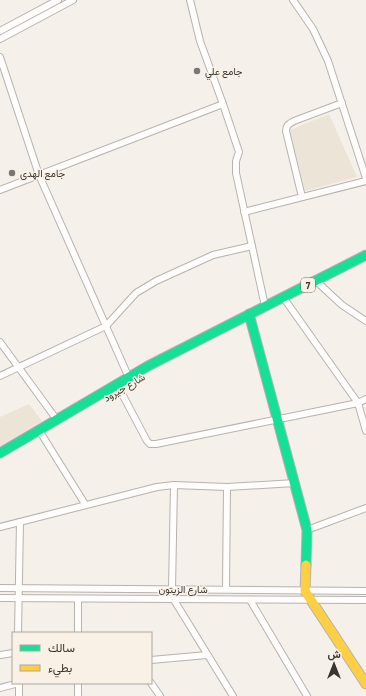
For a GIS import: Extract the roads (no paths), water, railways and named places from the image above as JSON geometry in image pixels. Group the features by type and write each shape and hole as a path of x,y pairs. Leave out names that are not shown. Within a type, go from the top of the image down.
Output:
{"main road":[{"name":"شارع جيرود","path":"0,453 129,378 249,314 366,255"},
{"name":"شارع جيرود","path":"0,460 249,314"},
{"path":"249,314 307,530 305,591 366,684"}],"street":[{"path":"0,31 58,0"},
{"path":"0,39 73,0"},
{"path":"190,0 200,41 239,152 236,161 236,173 265,306"},
{"path":"293,0 314,30 328,61 366,178"},
{"path":"0,57 39,175 129,378"},
{"path":"302,197 286,127 294,121 342,103"},
{"path":"0,190 223,104"},
{"path":"244,212 366,181"},
{"path":"0,376 106,326 136,293 156,281 213,255 252,246"},
{"path":"316,281 342,305 366,320"},
{"path":"283,297 358,403 366,431"},
{"path":"0,342 57,420"},
{"path":"120,390 146,441 150,444 277,420 358,403 366,399"},
{"path":"42,435 85,504"},
{"path":"0,527 85,504 157,487 174,485 227,487 295,483"},
{"path":"174,485 172,589 174,600 233,696"},
{"path":"226,590 227,487"},
{"path":"307,530 366,508"},
{"path":"18,632 20,598 20,522"},
{"name":"شارع الزيتون","path":"0,588 366,591"},
{"name":"شارع الزيتون","path":"0,598 366,600"},
{"path":"78,598 78,632"},
{"path":"250,600 307,696"},
{"path":"0,655 12,653"},
{"path":"152,660 208,655"},
{"path":"0,688 15,684"},
{"path":"19,684 19,696"},
{"path":"78,684 78,696"},
{"path":"152,684 160,696"}],"place":[{"name":"جامع علي","path":"197,71"},
{"name":"جامع الهدى","path":"12,173"}]}
